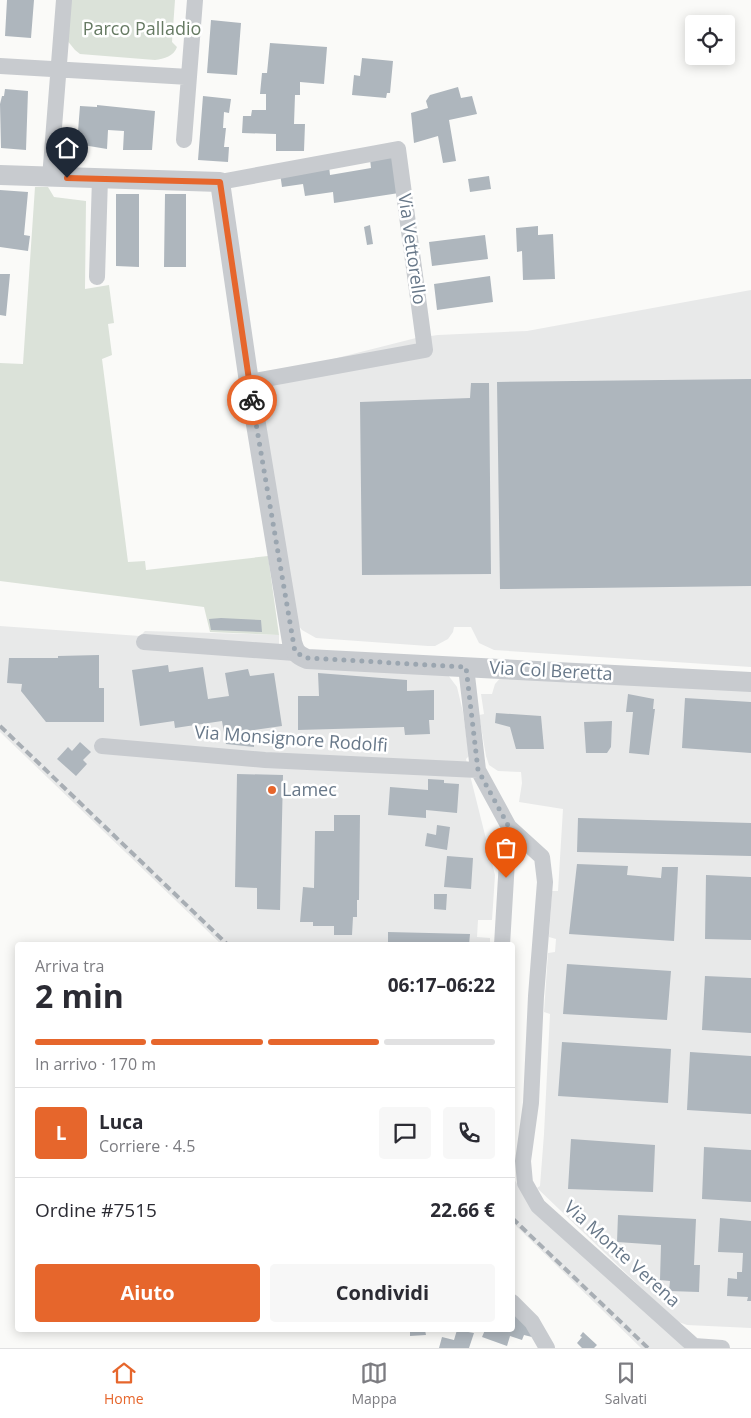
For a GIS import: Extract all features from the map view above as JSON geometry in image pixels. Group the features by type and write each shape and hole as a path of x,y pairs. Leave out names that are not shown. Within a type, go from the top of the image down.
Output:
{"street":[{"path":"50,178 64,0"},
{"path":"184,140 196,0"},
{"path":"0,66 189,77"},
{"name":"Via Vettorello","path":"0,176 220,182 398,149 425,350 248,382"},
{"path":"97,277 100,178"},
{"path":"220,182 248,382 295,652"},
{"name":"Via Col Beretta","path":"144,642 295,652 307,658 751,682"},
{"path":"466,667 478,770"},
{"name":"Via Monsignore Rodolfi","path":"102,746 265,760 478,770"},
{"name":"Via Monte Verena","path":"478,770 509,827 542,857 546,882 536,996 532,1103 518,1160 525,1183 538,1206 694,1346 722,1348"},
{"path":"502,942 509,827"},
{"path":"515,1305 532,1322 546,1348"}],"shaded area":[{"path":"751,290 751,667 494,650 479,643 471,627 454,627 448,639 435,646 428,646 316,638 302,630 297,624 254,379 416,338 438,335 527,331"},
{"path":"0,626 140,636 145,631 279,635 279,659 445,671 457,687 463,712 469,756 466,759 495,875 492,920 478,920 477,937 490,938 490,942 219,942 0,732"},
{"path":"503,675 751,686 751,1328 687,1325 676,1321 537,1188 540,1186 544,1134 550,1014 544,1012 548,953 555,952 556,939 549,937 552,891 558,891 563,809 519,802 522,783 521,772 498,771 489,765 479,715 484,714 481,694 492,694 495,684"},
{"path":"515,1181 606,1276 686,1348 641,1348 515,1225"}],"green space":[{"name":"Parco Palladio","path":"69,0 175,0 172,42 177,47 174,53 155,60 80,54 66,39"},
{"path":"35,187 48,187 54,197 86,201 85,289 109,285 114,323 108,324 112,355 102,359 128,562 145,561 146,570 268,556 279,635 210,632 204,607 0,581 0,363 23,364"}],"building":[{"path":"7,0 34,0 31,38 5,36"},
{"path":"211,20 241,23 237,75 207,73"},
{"path":"270,43 327,47 324,84 300,82 300,95 295,95 294,124 305,124 304,151 276,151 276,134 242,133 243,116 251,116 252,110 266,110 266,94 260,94 262,73 267,73"},
{"path":"362,58 393,61 390,93 387,93 386,98 352,95 354,75 360,76"},
{"path":"458,87 461,98 472,96 477,114 449,120 456,161 443,163 438,136 414,143 411,113 428,108 426,101 430,95"},
{"path":"5,89 28,91 26,150 1,148 0,104"},
{"path":"203,96 231,99 229,113 224,112 223,128 226,128 224,147 229,147 228,162 198,160"},
{"path":"97,105 155,111 152,150 123,150 124,131 108,130 107,149 77,144 80,106 97,107"},
{"path":"394,156 399,193 334,203 333,192 305,196 303,184 282,187 280,173 329,166 330,175 371,168 370,159"},
{"path":"489,176 491,189 470,192 468,179"},
{"path":"0,190 28,192 24,235 30,236 28,251 0,247"},
{"path":"116,194 139,194 139,267 116,266"},
{"path":"165,194 186,194 186,267 164,267"},
{"path":"370,225 373,244 367,245 364,227"},
{"path":"538,226 538,235 553,234 555,279 523,280 522,251 517,252 516,228"},
{"path":"485,235 488,259 432,266 429,242"},
{"path":"0,274 10,274 6,316 0,315"},
{"path":"490,276 493,302 437,310 434,284"},
{"path":"751,379 751,586 500,589 497,382"},
{"path":"471,383 489,383 491,574 362,575 360,402 470,398"},
{"path":"209,619 261,620 262,632 211,630"},
{"path":"99,655 99,688 104,688 104,722 46,722 21,691 22,684 7,683 9,658 58,658 58,656"},
{"path":"168,665 169,672 203,667 208,699 229,696 225,673 248,669 250,676 274,673 282,726 239,732 237,741 254,743 254,747 226,744 222,721 175,728 174,721 140,726 132,670"},
{"path":"318,673 407,680 407,691 434,690 434,720 429,720 430,734 405,735 404,727 298,730 298,696 319,696"},
{"path":"628,694 654,699 653,709 655,709 649,755 629,753 633,712 626,712"},
{"path":"685,698 751,702 751,753 682,748"},
{"path":"496,713 541,716 544,749 516,749 510,727 495,723"},
{"path":"612,721 611,747 607,753 586,753 584,722"},
{"path":"80,742 91,752 83,760 87,764 76,776 57,759 68,747 72,751"},
{"path":"237,774 283,775 280,910 257,909 257,888 235,887"},
{"path":"428,779 444,780 444,783 459,784 457,813 426,810 426,818 388,815 390,787 428,790"},
{"path":"334,815 360,815 359,900 357,900 357,917 353,917 352,935 334,935 334,926 313,926 313,922 300,922 303,887 314,888 315,831 334,831"},
{"path":"578,818 751,823 751,856 577,852"},
{"path":"437,825 450,827 447,850 425,846 427,833 436,835"},
{"path":"447,856 473,858 471,889 444,887"},
{"path":"577,864 628,866 627,875 661,878 662,867 678,867 674,941 569,934"},
{"path":"706,875 751,877 751,940 705,939"},
{"path":"434,894 447,894 446,910 434,909"},
{"path":"388,932 470,934 469,942 388,942"},
{"path":"567,964 671,971 667,1020 563,1014"},
{"path":"705,976 751,978 751,1033 702,1030"},
{"path":"562,1042 671,1049 668,1103 558,1096"},
{"path":"690,1052 751,1056 751,1114 687,1110"},
{"path":"571,1139 655,1145 653,1192 568,1189"},
{"path":"704,1147 751,1150 751,1202 702,1199"},
{"path":"618,1215 696,1219 694,1265 700,1265 699,1292 669,1291 670,1281 660,1280 661,1245 617,1242"},
{"path":"720,1218 751,1221 751,1301 747,1301 748,1297 727,1296 728,1278 737,1279 737,1272 742,1272 743,1253 718,1252"},
{"path":"515,1315 518,1316 536,1338 524,1335 522,1340 510,1336 507,1346 482,1337 484,1332 515,1332"},
{"path":"410,1332 425,1332 426,1335 410,1336"},
{"path":"456,1332 474,1333 469,1348 439,1348 442,1337 454,1340"},
{"path":"583,1332 597,1345 594,1348 582,1348 577,1343 582,1337 580,1336"}],"railway":[{"path":"0,726 225,942"},
{"path":"515,1221 648,1348"}],"way so far":[{"path":"252,400 295,652 299,656 307,658 466,667 478,770 509,827 506,878"}],"place":[{"name":"Lamec","path":"272,790"}],"route":[{"path":"67,178 202,180 220,182 252,400"}]}
